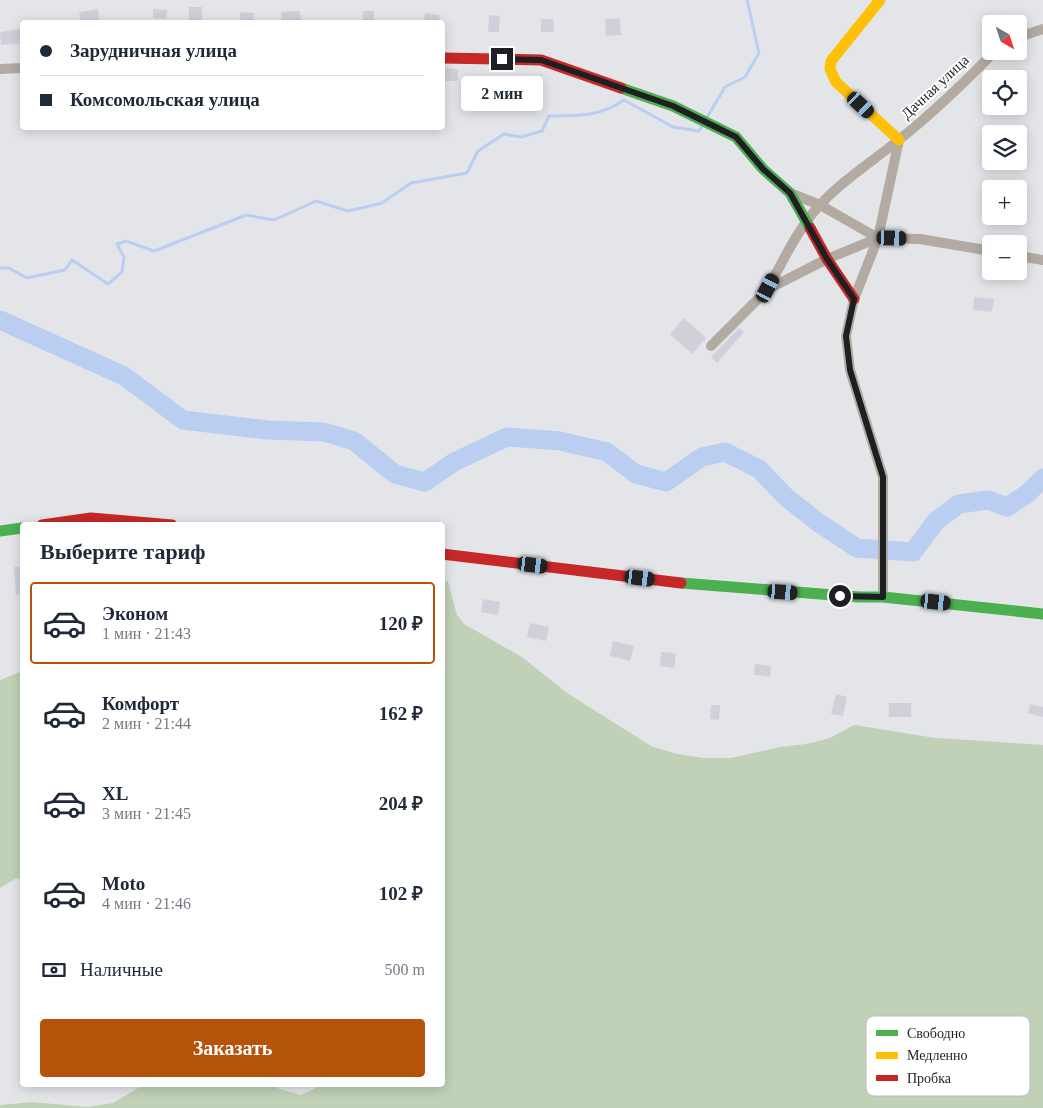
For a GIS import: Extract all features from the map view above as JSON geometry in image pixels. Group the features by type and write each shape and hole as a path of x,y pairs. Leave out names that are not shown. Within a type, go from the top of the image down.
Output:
{"street":[{"name":"Дачная улица","path":"880,0 831,61 830,69 836,82 899,140 944,102 986,60"},
{"path":"1028,34 1043,29"},
{"path":"445,58 541,60 673,106 736,137 763,169 790,193 827,259 854,299"},
{"path":"0,69 20,68"},
{"path":"711,346 768,288 790,247 806,222 820,205 849,177 899,140"},
{"path":"883,597 883,477 850,370 846,336 854,299 878,238 899,140"},
{"path":"790,193 820,205 878,238"},
{"path":"768,288 827,259 878,238 920,239 982,250"},
{"path":"1027,257 1043,260"},
{"path":"63,522 92,518 138,522"},
{"path":"0,531 20,528"},
{"path":"445,554 707,586 883,597 1043,614"}],"green space":[{"path":"445,580 448,582 457,615 464,624 522,657 567,693 651,746 677,754 703,758 731,758 830,738 854,725 936,738 1043,745 1043,1108 0,1108 0,1105 32,1102 88,1107 113,1103 140,1087 277,1087 301,1095 318,1087 445,1087"},
{"path":"20,672 20,878 15,879 0,888 0,680"}],"building":[{"path":"189,7 202,7 202,20 189,20"},
{"path":"98,9 99,20 81,20 79,12"},
{"path":"153,9 167,10 166,19 153,18"},
{"path":"300,11 301,20 282,20 281,12"},
{"path":"363,11 374,11 374,20 363,20"},
{"path":"240,12 254,13 253,20 240,20"},
{"path":"425,13 440,15 439,20 424,20"},
{"path":"489,15 500,16 499,32 488,32"},
{"path":"620,18 621,35 606,36 605,19"},
{"path":"541,19 553,19 554,32 541,32"},
{"path":"20,29 20,43 1,45 0,32"},
{"path":"445,68 458,69 458,81 445,81"},
{"path":"974,297 994,299 992,312 973,310"},
{"path":"684,318 706,338 692,354 670,334"},
{"path":"739,328 744,332 717,363 711,357"},
{"path":"14,567 20,567 20,595 16,595"},
{"path":"483,599 500,602 498,615 481,612"},
{"path":"530,623 549,627 546,641 527,637"},
{"path":"613,641 634,646 630,661 610,656"},
{"path":"661,652 676,653 674,668 660,666"},
{"path":"755,664 771,666 770,677 754,675"},
{"path":"836,694 847,697 843,716 831,714"},
{"path":"889,703 911,703 911,717 889,717"},
{"path":"1030,704 1043,707 1043,717 1028,713"},
{"path":"711,705 720,705 719,720 710,719"}],"waterway":[{"path":"706,119 725,87 745,77 759,53 747,0"},
{"path":"0,268 9,268 27,278 65,270 72,260 108,284 122,272 124,257 117,244 126,241 154,251 246,215 274,220 316,201 348,211 382,203 411,183 467,173 478,151 504,134 521,137 542,131 549,116 597,113 615,106 624,100 673,127 699,131 703,125"},
{"path":"0,320 124,376 183,420 268,430 324,432 354,441 395,474 425,482 454,462 507,437 560,441 607,452 636,474 666,482 702,457 725,452 759,469 787,498 819,523 857,548 913,552 936,521 959,504 988,500 1007,507 1027,494 1043,478"}],"traffic: fast":[{"path":"621,88 673,106 736,137 763,169 790,193 810,228"},
{"path":"0,531 20,528"},
{"path":"681,583 859,597 883,597 1043,614"}],"traffic: slow":[{"path":"880,0 831,61 830,69 836,82 899,140"}],"traffic: jam":[{"path":"445,58 541,60 621,88"},
{"path":"810,228 827,259 854,299"},
{"path":"63,522 91,518 137,522"},
{"path":"445,554 681,583"}],"route":[{"path":"502,59 541,60 673,106 736,137 763,169 790,193 827,259 854,299 846,336 850,370 883,477 883,597 840,596"}]}
